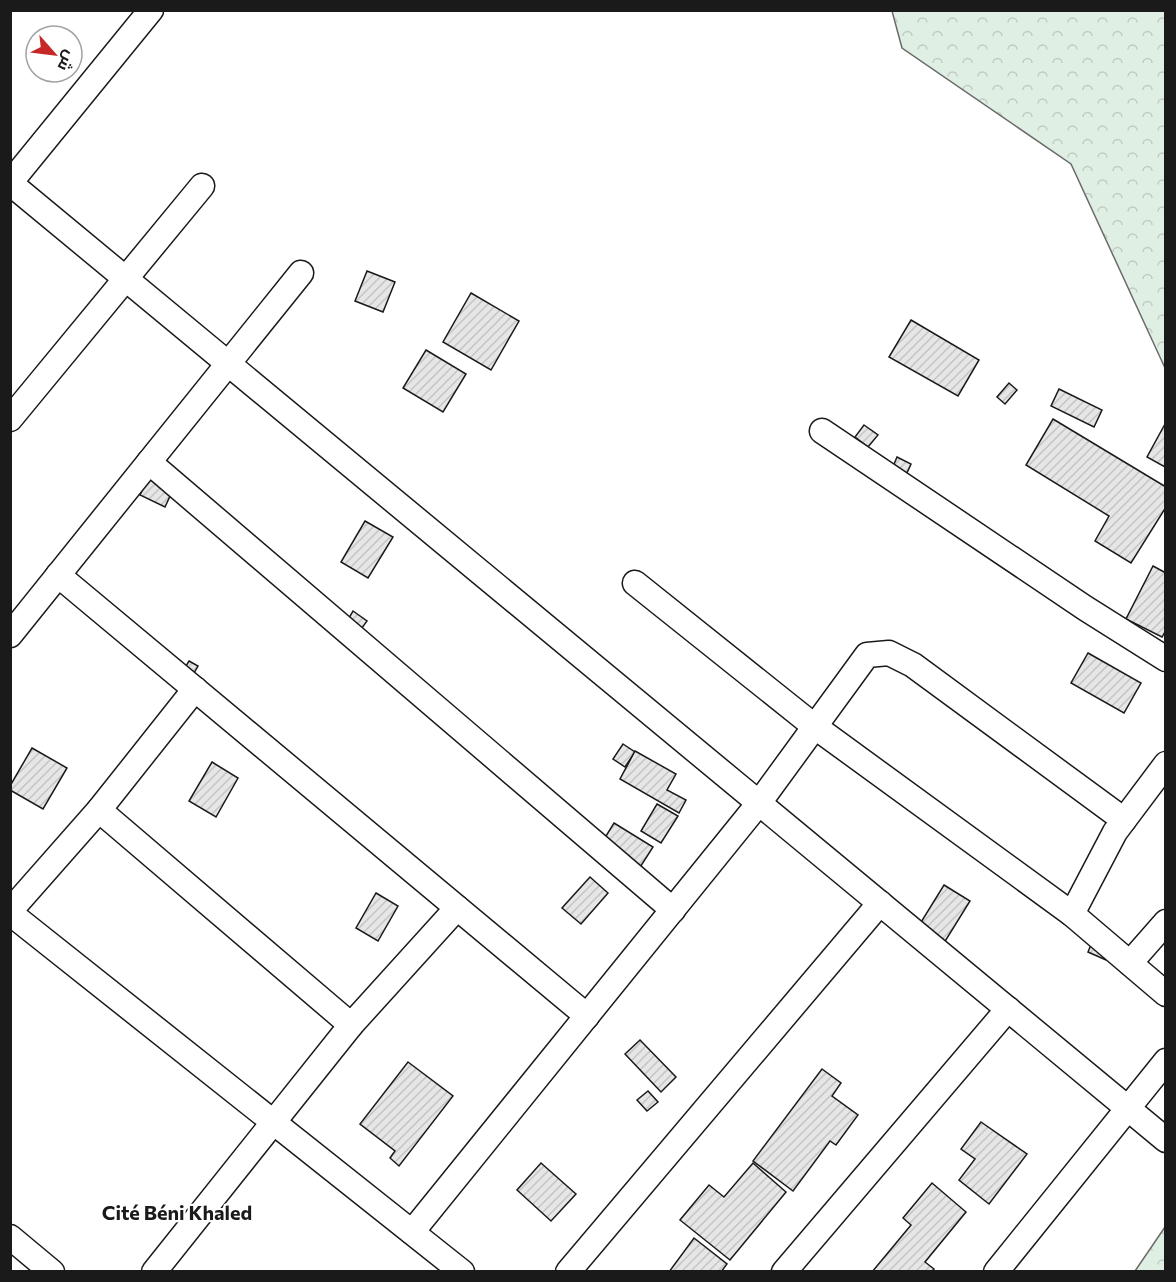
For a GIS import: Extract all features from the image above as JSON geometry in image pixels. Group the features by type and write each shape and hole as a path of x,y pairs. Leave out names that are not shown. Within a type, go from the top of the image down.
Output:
{"street":[{"path":"151,10 10,183 1166,1140"},
{"path":"10,419 202,186"},
{"path":"10,635 301,273"},
{"path":"822,431 1085,608 1166,659"},
{"path":"149,462 673,910"},
{"path":"58,575 587,1016"},
{"path":"635,583 814,726 1072,914 1166,994"},
{"path":"412,1232 759,802 867,655 889,652 913,665 1124,820"},
{"path":"195,689 99,810 10,912 462,1272"},
{"path":"1072,914 1115,832 1166,764"},
{"path":"99,810 351,1025"},
{"path":"568,1272 880,903"},
{"path":"154,1272 351,1025 457,908"},
{"path":"1130,963 1166,922"},
{"path":"784,1272 1008,1009"},
{"path":"996,1272 1166,1061"},
{"path":"10,1237 52,1272"}],"green space":[{"path":"892,11 1165,11 1165,368 1071,164 902,48"},
{"path":"1165,1227 1165,1271 1135,1271"}],"building":[{"path":"367,271 395,282 383,312 355,301"},
{"path":"471,293 519,321 491,370 443,342"},
{"path":"911,320 979,360 958,396 889,357"},
{"path":"426,350 466,374 443,412 403,388"},
{"path":"1009,383 1017,390 1005,404 997,397"},
{"path":"1059,389 1102,410 1094,427 1051,406"},
{"path":"1053,419 1166,487 1166,507 1131,563 1095,541 1109,516 1026,465"},
{"path":"1165,424 1166,467 1147,457"},
{"path":"864,425 878,435 868,447 855,437"},
{"path":"897,457 911,464 906,475 892,469"},
{"path":"140,466 176,483 165,507 140,495 147,480"},
{"path":"365,521 393,537 368,578 341,562"},
{"path":"1153,566 1166,573 1166,630 1162,637 1126,619"},
{"path":"353,611 367,621 359,632 346,623"},
{"path":"1088,653 1141,683 1124,713 1071,683"},
{"path":"189,661 198,666 183,692 173,687"},
{"path":"623,744 635,752 625,767 613,759"},
{"path":"32,748 67,768 43,809 10,790 10,786"},
{"path":"635,751 676,774 667,790 686,800 679,813 620,779"},
{"path":"212,762 238,778 216,817 189,801"},
{"path":"657,804 678,816 661,843 641,831"},
{"path":"614,823 653,847 637,872 598,849"},
{"path":"590,877 608,893 581,924 562,908"},
{"path":"944,885 970,901 944,943 918,927"},
{"path":"376,893 398,906 378,941 356,928"},
{"path":"1092,942 1110,949 1106,960 1088,952"},
{"path":"640,1040 676,1077 661,1092 625,1054"},
{"path":"408,1062 453,1096 399,1166 390,1158 395,1151 360,1124"},
{"path":"822,1069 841,1083 832,1096 858,1115 836,1145 830,1141 793,1191 753,1161"},
{"path":"648,1091 658,1102 647,1111 637,1100"},
{"path":"981,1122 1027,1154 989,1204 959,1180 975,1159 961,1149"},
{"path":"541,1163 576,1194 551,1221 517,1190"},
{"path":"753,1163 786,1192 730,1260 680,1220 709,1185 724,1197"},
{"path":"932,1183 966,1212 925,1262 934,1269 931,1272 872,1272 911,1225 903,1218"},
{"path":"694,1238 727,1264 721,1272 669,1272"}],"district":[{"name":"Cité Béni Khaled","path":"177,1213"}]}
